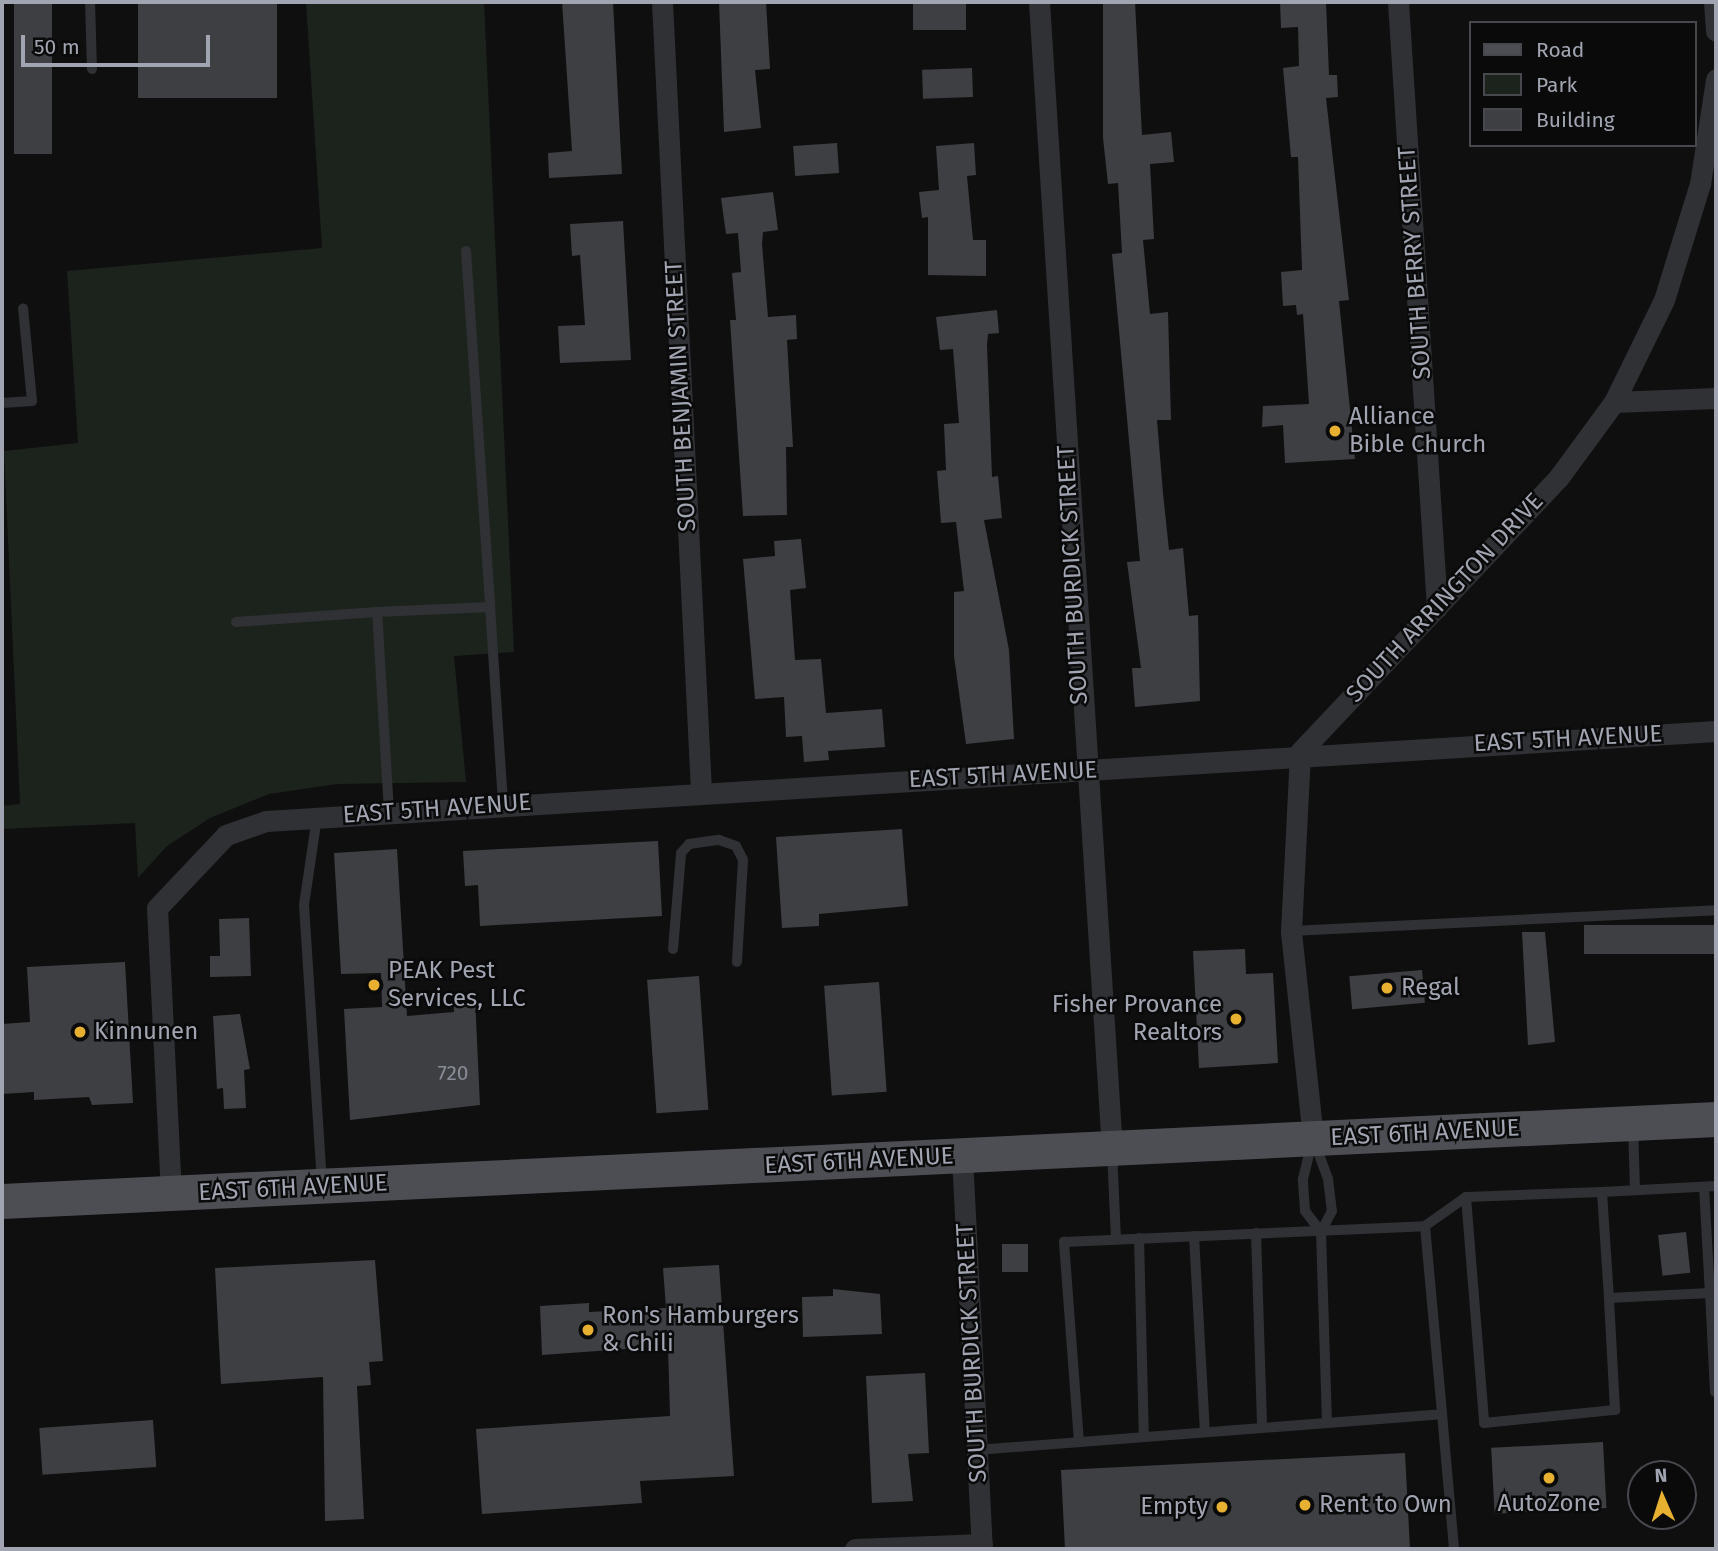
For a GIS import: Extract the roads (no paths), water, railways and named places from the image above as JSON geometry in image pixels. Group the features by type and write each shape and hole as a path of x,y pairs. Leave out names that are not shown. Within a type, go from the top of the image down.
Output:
{"main road":[{"name":"EAST 6TH AVENUE","path":"2,1201 1716,1119"}],"street":[{"name":"SOUTH BENJAMIN STREET","path":"662,2 701,790"},
{"name":"SOUTH BURDICK STREET","path":"1039,2 1084,772 1112,1149"},
{"name":"SOUTH BERRY STREET","path":"1398,2 1437,608"},
{"path":"1714,2 1716,31"},
{"name":"SOUTH ARRINGTON DRIVE","path":"1300,752 1559,477 1614,402 1664,300 1708,178 1716,79"},
{"path":"1614,402 1716,398"},
{"name":"EAST 5TH AVENUE","path":"171,1194 158,908 226,835 289,819 701,790 1084,772 1300,752 1716,731"},
{"path":"1300,752 1291,931 1313,1139"},
{"name":"SOUTH BURDICK STREET","path":"962,1156 982,1547"},
{"path":"855,1549 982,1547"}],"lane":[{"path":"90,2 92,69"},
{"path":"466,251 503,804"},
{"path":"2,402 32,401 23,308"},
{"path":"236,621 490,607"},
{"path":"377,612 389,812"},
{"path":"317,817 304,905 322,1187"},
{"path":"673,949 681,853 689,844 719,840 736,846 743,860 737,962"},
{"path":"1291,931 1716,910"},
{"path":"1633,1123 1635,1190"},
{"path":"1313,1139 1303,1179 1305,1211 1321,1232"},
{"path":"1313,1139 1328,1179 1332,1211 1321,1232 1327,1423"},
{"path":"1112,1149 1116,1238"},
{"path":"1079,1442 1064,1242 1425,1226 1466,1198 1710,1186 1714,1392"},
{"path":"1466,1198 1484,1423 1615,1410 1602,1192"},
{"path":"1425,1226 1454,1549"},
{"path":"1256,1233 1262,1428"},
{"path":"1194,1236 1205,1432"},
{"path":"1139,1238 1143,1437"},
{"path":"1609,1298 1710,1293"},
{"path":"976,1450 1442,1414"}],"place":[{"name":"Alliance Bible Church","path":"1335,431"},
{"name":"PEAK Pest Services, LLC","path":"374,985"},
{"name":"Regal","path":"1387,988"},
{"name":"Fisher Provance Realtors","path":"1236,1019"},
{"name":"Kinnunen","path":"80,1032"},
{"name":"Ron's Hamburgers & Chili","path":"588,1330"},
{"name":"AutoZone","path":"1549,1478"},
{"name":"Rent to Own","path":"1305,1505"},
{"name":"Empty","path":"1222,1507"}]}
